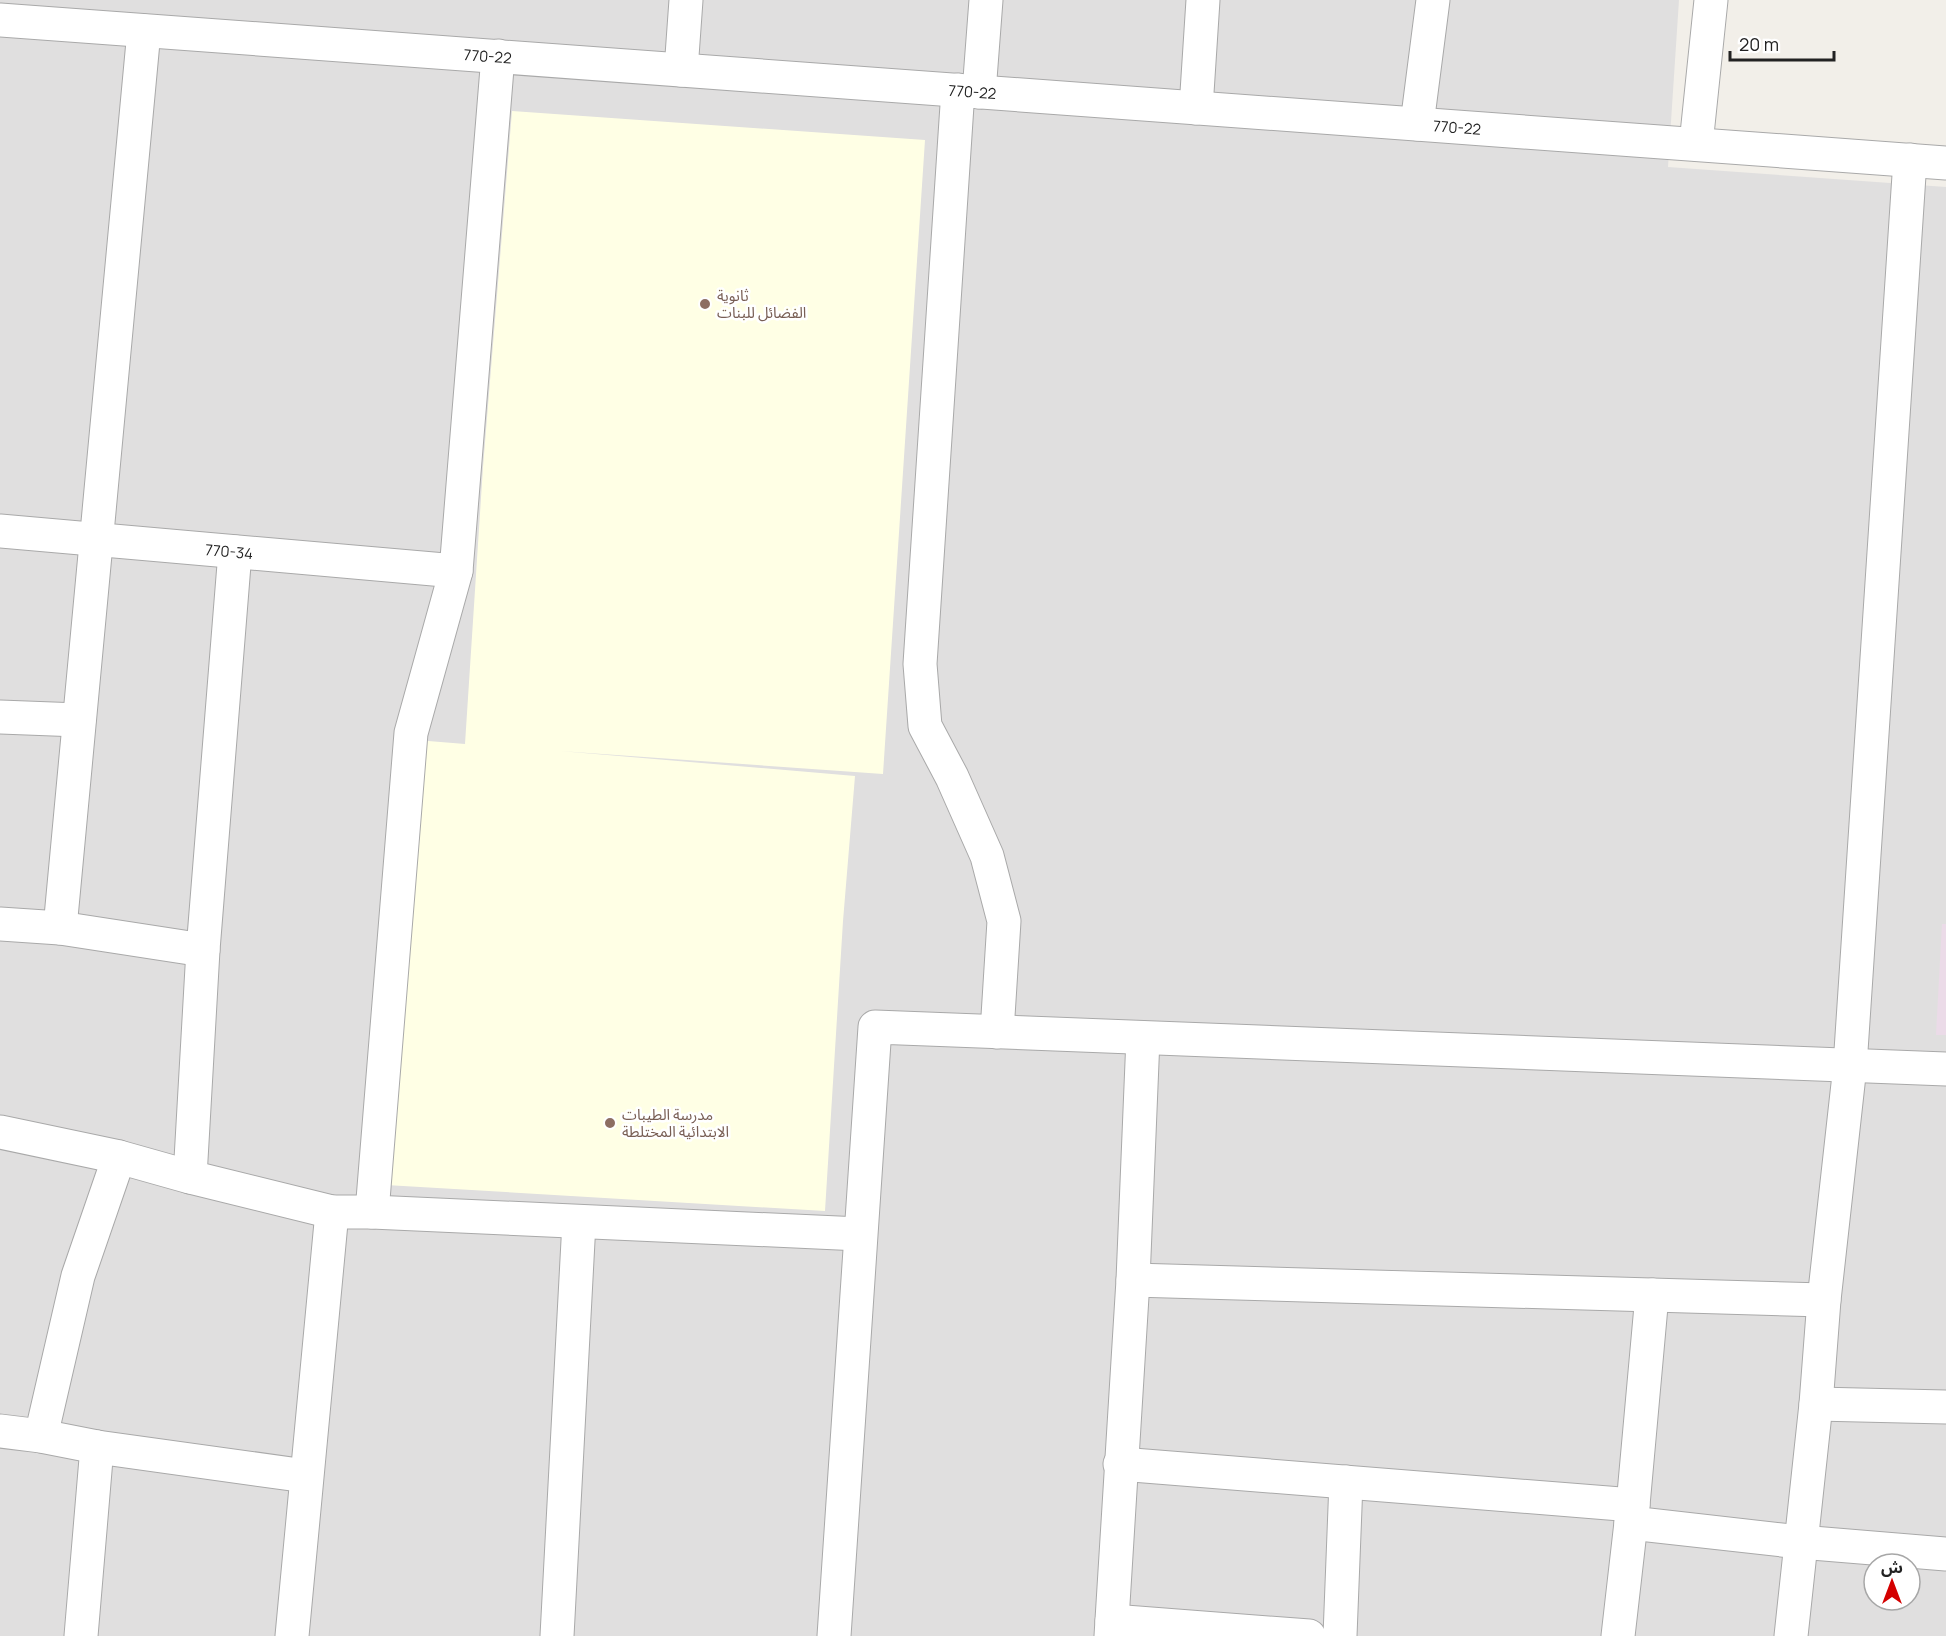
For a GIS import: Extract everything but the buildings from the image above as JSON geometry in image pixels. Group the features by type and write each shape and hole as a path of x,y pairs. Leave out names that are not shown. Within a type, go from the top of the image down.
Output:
{"street":[{"path":"681,70 686,0"},
{"path":"986,0 968,91 920,664 925,726 952,777 987,856 1004,921 997,1032"},
{"path":"1196,108 1203,0"},
{"path":"1417,124 1433,0"},
{"path":"1696,144 1711,0"},
{"name":"770-22","path":"0,20 1946,163"},
{"path":"60,928 144,31"},
{"path":"372,1212 411,733 456,572 498,56"},
{"path":"1791,1636 1850,1066 1910,160"},
{"name":"770-34","path":"0,531 456,572"},
{"path":"190,1177 202,950 235,552"},
{"path":"0,717 80,720"},
{"path":"0,924 60,928 202,950"},
{"path":"834,1636 874,1027 1946,1069"},
{"path":"1143,1038 1133,1280 1120,1464 1112,1629 1309,1636"},
{"path":"0,1132 119,1157 332,1212 860,1234"},
{"path":"41,1436 78,1276 119,1157"},
{"path":"292,1636 332,1212"},
{"path":"557,1636 579,1222"},
{"path":"1133,1280 1824,1300"},
{"path":"1618,1636 1632,1514 1652,1295"},
{"path":"1816,1404 1946,1407"},
{"path":"0,1431 306,1476"},
{"path":"81,1636 97,1447"},
{"path":"1120,1464 1346,1482 1632,1514 1800,1542 1946,1554"},
{"path":"1340,1636 1346,1482"}],"shaded area":[{"path":"0,0 1679,0 1668,167 1946,187 1946,1636 0,1636"},
{"path":"512,111 925,140 883,774 560,751 855,776 843,921 825,1211 386,1185 416,740 465,744 483,467"},
{"path":"1942,924 1946,924 1946,1035 1936,1035"}],"place":[{"name":"ثانوية الفضائل للبنات","path":"705,304"},
{"name":"مدرسة الطيبات الابتدائية المختلطة","path":"610,1123"}]}
